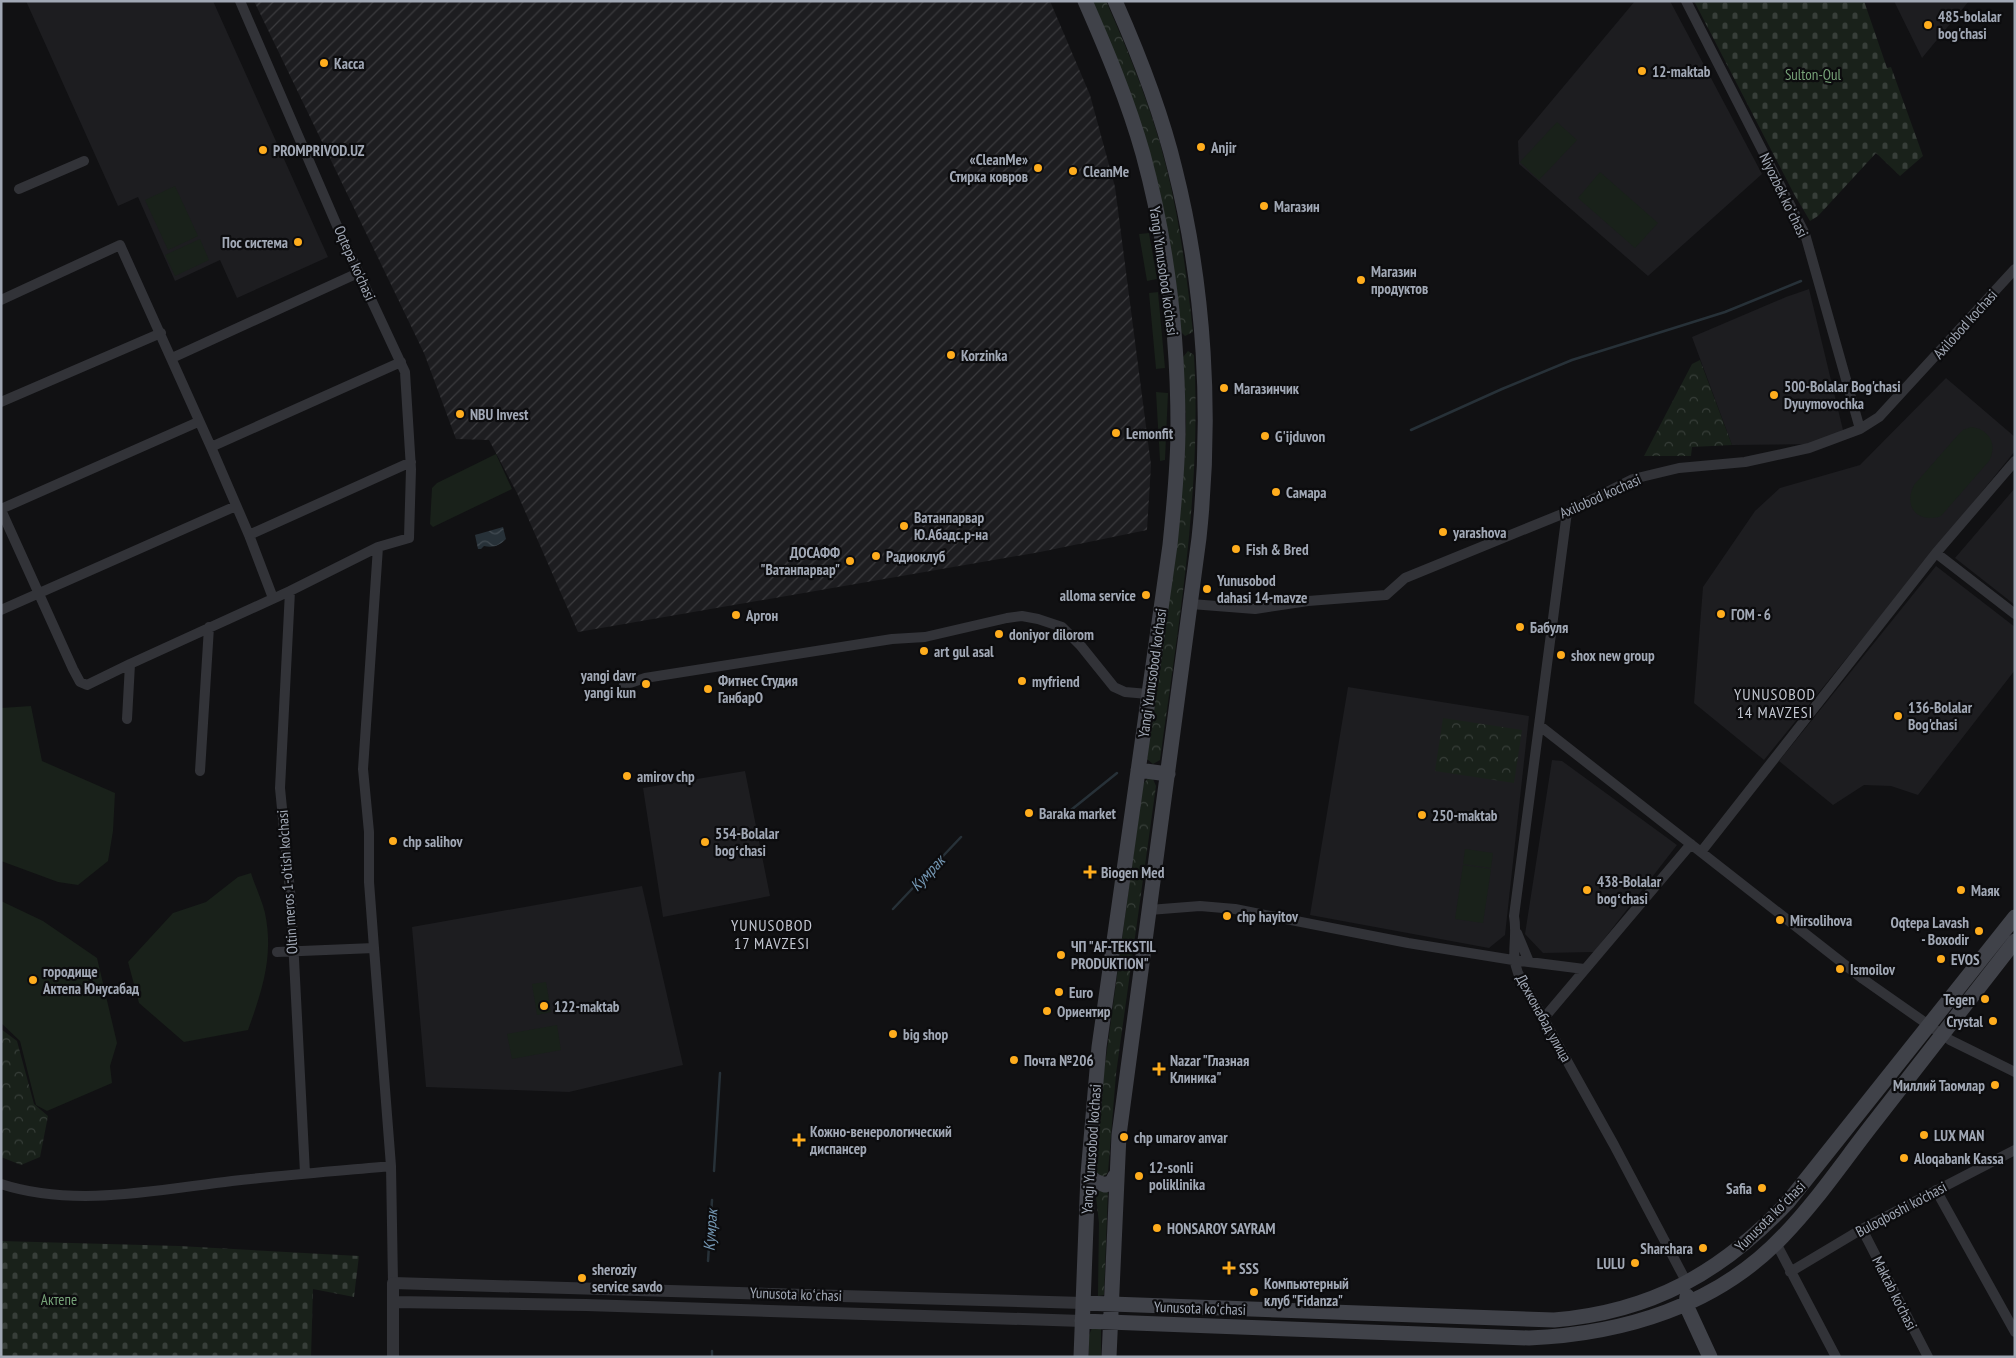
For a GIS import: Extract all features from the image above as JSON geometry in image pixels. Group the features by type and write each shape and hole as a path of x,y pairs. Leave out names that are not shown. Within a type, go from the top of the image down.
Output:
{"main road":[{"name":"Yangi Yunusobod ko'chasi","path":"1081,1357 1088,1174 1099,1047 1170,545 1176,486 1178,429 1174,346 1162,240 1146,168 1117,77 1085,1"},
{"name":"Yangi Yunusobod ko'chasi","path":"1109,1357 1118,1135 1191,604 1202,513 1204,473 1204,398 1201,342 1190,244 1175,170 1156,104 1114,1"},
{"path":"1174,346 1201,342"},
{"path":"1138,770 1168,774"},
{"name":"Yunusota koʻchasi","path":"1082,1321 1530,1338 1564,1336 1612,1328 1660,1316 1686,1305 1736,1275 1776,1243 1827,1183 2015,917"},
{"name":"Yunusota koʻchasi","path":"1083,1303 1554,1320 1610,1312 1670,1292 1725,1260 1775,1216 1935,1030 2015,941"},
{"path":"1088,1174 1095,1181 1105,1185 1112,1182 1116,1176"},
{"path":"1686,1305 1687,1283"},
{"path":"1670,1292 1686,1305 1710,1357"}],"street":[{"name":"Oqtepa ko'chasi","path":"240,1 358,273 405,372 411,462 410,538 378,547"},
{"name":"Niyozbek koʻchasi","path":"1686,1 1805,234 1860,430"},
{"path":"19,189 84,161"},
{"path":"1,300 120,245 161,333 198,422 211,446 249,535 273,598"},
{"name":"Axilobod kochasi","path":"1191,604 1255,609 1308,601 1386,594 1404,578 1567,512 1633,479 1679,468 1745,462 1809,448 1860,430 1879,417 2015,269"},
{"path":"172,358 358,273"},
{"path":"1,402 161,333"},
{"path":"211,446 401,362"},
{"path":"198,422 1,509 80,682 87,685 290,591 378,547"},
{"path":"1701,852 1936,553 2015,461"},
{"path":"249,535 411,462"},
{"path":"1,610 236,506"},
{"path":"1567,512 1514,916 1516,931 1513,960 1584,969"},
{"path":"378,547 363,768 369,832 369,882 391,1166 394,1302 393,1357"},
{"path":"1936,553 2015,614"},
{"name":"Oltin meros 1-o'tish ko'chasi","path":"290,591 280,788 291,901 292,953 305,1174"},
{"path":"624,685 645,678 892,639 925,637 1022,616 1051,622 1062,627 1081,646 1114,687 1125,692 1148,694"},
{"path":"200,771 209,627"},
{"path":"127,719 130,664"},
{"path":"1540,726 1848,968 1935,1030 2015,1072"},
{"path":"1544,1018 1690,844"},
{"name":"Дехконабад улица","path":"1149,910 1200,906 1234,909 1513,960 1518,973 1687,1283"},
{"path":"1516,931 1529,962"},
{"path":"277,952 292,953 374,948"},
{"name":"Buloqboshi ko'chasi","path":"1790,1272 1862,1229 2015,1150"},
{"path":"1,1184 41,1194 111,1195 391,1166"},
{"path":"1936,1190 2015,1332"},
{"name":"Maktab ko'chasi","path":"1862,1229 1928,1357"},
{"path":"1776,1243 1836,1357"},
{"name":"Yunusota koʻchasi","path":"393,1283 1083,1303"},
{"name":"Yunusota koʻchasi","path":"394,1302 586,1305 1082,1321"}],"shaded area":[{"path":"26,1 213,1 328,257 237,298 220,260 175,281 138,197 118,206"},
{"path":"254,1 1050,1 1090,95 1115,187 1151,465 1147,530 1040,552 578,632 517,493 489,440 456,439 424,353"},
{"name":"12-maktab","path":"1635,1 1670,1 1762,174 1648,276 1519,164 1518,141"},
{"name":"485-bolalar bog'chasi","path":"1894,1 1969,1 1922,58"},
{"name":"500-Bolalar Bog'chasi Dyuymovochka","path":"1809,289 1843,430 1818,444 1732,445 1692,337"},
{"path":"1946,378 2015,437 2015,451 1764,760 1694,703 1703,587 1755,511 1780,488 1860,465"},
{"path":"2015,488 2015,605 1955,558"},
{"name":"136-Bolalar Bog'chasi","path":"1936,566 2015,627 2015,670 1918,795 1891,786 1864,785 1833,805 1779,761"},
{"name":"250-maktab","path":"1348,687 1529,716 1505,935 1489,948 1310,915"},
{"name":"438-Bolalar bogʻchasi","path":"1552,760 1562,761 1677,845 1594,952 1543,953 1525,934"},
{"name":"554-Bolalar bogʻchasi","path":"745,771 770,896 663,917 643,788"},
{"name":"122-maktab","path":"642,886 683,1065 569,1092 426,1087 412,927"}],"green space":[{"path":"1092,1 1106,1 1140,84 1161,148 1176,210 1183,251 1193,332 1185,336 1181,332 1177,292"},
{"name":"Sulton-Qul","path":"1694,1 1864,1 1887,68 1891,67 1923,156 1900,176 1876,153 1818,216 1810,221 1794,194"},
{"path":"1557,122 1577,140 1539,180 1520,162"},
{"path":"1600,172 1658,223 1635,248 1578,198"},
{"path":"175,186 198,236 168,250 145,200"},
{"path":"1149,233 1157,279 1147,281 1139,234"},
{"path":"200,239 209,260 175,276 165,255"},
{"path":"1158,292 1165,368 1156,369 1149,293"},
{"path":"1188,351 1194,355 1196,406 1192,508 1181,609 1160,760 1153,764 1147,759 1184,465 1186,422 1183,357"},
{"path":"1700,360 1732,445 1692,447 1691,456 1644,456 1692,364"},
{"path":"1156,392 1168,393 1165,460 1160,461"},
{"path":"1971,427 1983,431 1990,438 1993,449 1989,461 1941,516 1926,518 1919,516 1912,507 1910,500 1914,485 1957,436 1963,430"},
{"path":"496,454 512,489 433,527 430,524 432,488 437,483"},
{"path":"31,706 42,761 115,793 113,831 108,861 78,885 58,882 1,861 1,708"},
{"path":"1443,718 1522,730 1514,783 1435,771"},
{"path":"1148,778 1153,779 1156,786 1116,1074 1108,1172 1102,1177 1095,1172 1104,1072 1143,784"},
{"path":"1465,849 1493,853 1491,868 1463,864"},
{"path":"1463,865 1491,869 1483,923 1455,919"},
{"path":"251,873 265,913 268,944 262,987 248,1030 184,1042 139,1003 128,962 173,913 206,902 238,877"},
{"path":"1,901 43,921 97,958 117,1043 110,1066 112,1083 47,1111 36,1105 20,1041 1,1023"},
{"path":"546,982 551,1012 537,1015 532,984"},
{"path":"557,1025 561,1050 512,1059 507,1034"},
{"path":"1,1029 17,1041 34,1104 48,1116 40,1157 21,1165 1,1157"},
{"path":"1095,1188 1108,1189 1104,1295 1098,1296 1099,1223"},
{"name":"Актепе","path":"1,1241 179,1246 359,1256 354,1297 313,1289 311,1357 1,1357"},
{"path":"1092,1328 1101,1328 1101,1357 1089,1357 1089,1335"}],"water":[{"path":"503,527 506,539 496,546 484,546 478,549 475,535"}],"waterway":[{"path":"1411,430 1572,360 1725,312 1801,281"},
{"name":"Кумрак","path":"1071,810 1117,773"},
{"name":"Кумрак","path":"893,909 961,837"},
{"name":"Кумрак","path":"714,1171 720,1073"},
{"name":"Кумрак","path":"708,1261 712,1200"},
{"name":"Кумрак","path":"712,1351 712,1357"}],"place":[{"name":"485-bolalar bog'chasi","path":"1928,25"},
{"name":"Касса","path":"324,63"},
{"name":"12-maktab","path":"1642,71"},
{"name":"Anjir","path":"1201,147"},
{"name":"PROMPRIVOD.UZ","path":"263,150"},
{"name":"«CleanMe» Стирка ковров","path":"1038,168"},
{"name":"CleanMe","path":"1073,171"},
{"name":"Магазин","path":"1264,206"},
{"name":"Пос система","path":"298,242"},
{"name":"Магазин продуктов","path":"1361,280"},
{"name":"Korzinka","path":"951,355"},
{"name":"Магазинчик","path":"1224,388"},
{"name":"500-Bolalar Bog'chasi Dyuymovochka","path":"1774,395"},
{"name":"NBU Invest","path":"460,414"},
{"name":"Lemonfit","path":"1116,433"},
{"name":"G'ijduvon","path":"1265,436"},
{"name":"Самара","path":"1276,492"},
{"name":"Ватанпарвар Ю.Абадс.р-на","path":"904,526"},
{"name":"yarashova","path":"1443,532"},
{"name":"Fish & Bred","path":"1236,549"},
{"name":"Радиоклуб","path":"876,556"},
{"name":"ДОСАФФ \"Ватанпарвар\"","path":"850,561"},
{"name":"Yunusobod dahasi 14-mavze","path":"1207,589"},
{"name":"alloma service","path":"1146,595"},
{"name":"ГОМ - 6","path":"1721,614"},
{"name":"Аргон","path":"736,615"},
{"name":"Бабуля","path":"1520,627"},
{"name":"doniyor dilorom","path":"999,634"},
{"name":"art gul asal","path":"924,651"},
{"name":"shox new group","path":"1561,655"},
{"name":"myfriend","path":"1022,681"},
{"name":"yangi davr yangi kun","path":"646,684"},
{"name":"Фитнес Студия ГанбарО","path":"708,689"},
{"name":"136-Bolalar Bog'chasi","path":"1898,716"},
{"name":"amirov chp","path":"627,776"},
{"name":"Baraka market","path":"1029,813"},
{"name":"250-maktab","path":"1422,815"},
{"name":"chp salihov","path":"393,841"},
{"name":"554-Bolalar bogʻchasi","path":"705,842"},
{"name":"Biogen Med","path":"1090,872"},
{"name":"438-Bolalar bogʻchasi","path":"1587,890"},
{"name":"Маяк","path":"1961,890"},
{"name":"chp hayitov","path":"1227,916"},
{"name":"Mirsolihova","path":"1780,920"},
{"name":"Oqtepa Lavash - Boxodir","path":"1979,931"},
{"name":"ЧП \"AF-TEKSTIL PRODUKTION\"","path":"1061,955"},
{"name":"EVOS","path":"1941,959"},
{"name":"Ismoilov","path":"1840,969"},
{"name":"городище Актепа Юнусабад","path":"33,980"},
{"name":"Euro","path":"1059,992"},
{"name":"Tegen","path":"1985,999"},
{"name":"122-maktab","path":"544,1006"},
{"name":"Ориентир","path":"1047,1011"},
{"name":"Crystal","path":"1993,1021"},
{"name":"big shop","path":"893,1034"},
{"name":"Почта №206","path":"1014,1060"},
{"name":"Nazar \"Глазная Клиника\"","path":"1159,1069"},
{"name":"Миллий Таомлар","path":"1995,1085"},
{"name":"LUX MAN","path":"1924,1135"},
{"name":"chp umarov anvar","path":"1124,1137"},
{"name":"Кожно-венерологический диспансер","path":"799,1140"},
{"name":"Aloqabank Kassa","path":"1904,1158"},
{"name":"12-sonli poliklinika","path":"1139,1176"},
{"name":"Safia","path":"1762,1188"},
{"name":"HONSAROY SAYRAM","path":"1157,1228"},
{"name":"Sharshara","path":"1703,1248"},
{"name":"LULU","path":"1635,1263"},
{"name":"SSS","path":"1229,1268"},
{"name":"sheroziy service savdo","path":"582,1278"},
{"name":"Компьютерный клуб \"Fidanza\"","path":"1254,1292"}],"district":[{"name":"YUNUSOBOD 14 MAVZESI","path":"1775,703"},
{"name":"YUNUSOBOD 17 MAVZESI","path":"772,934"}]}
